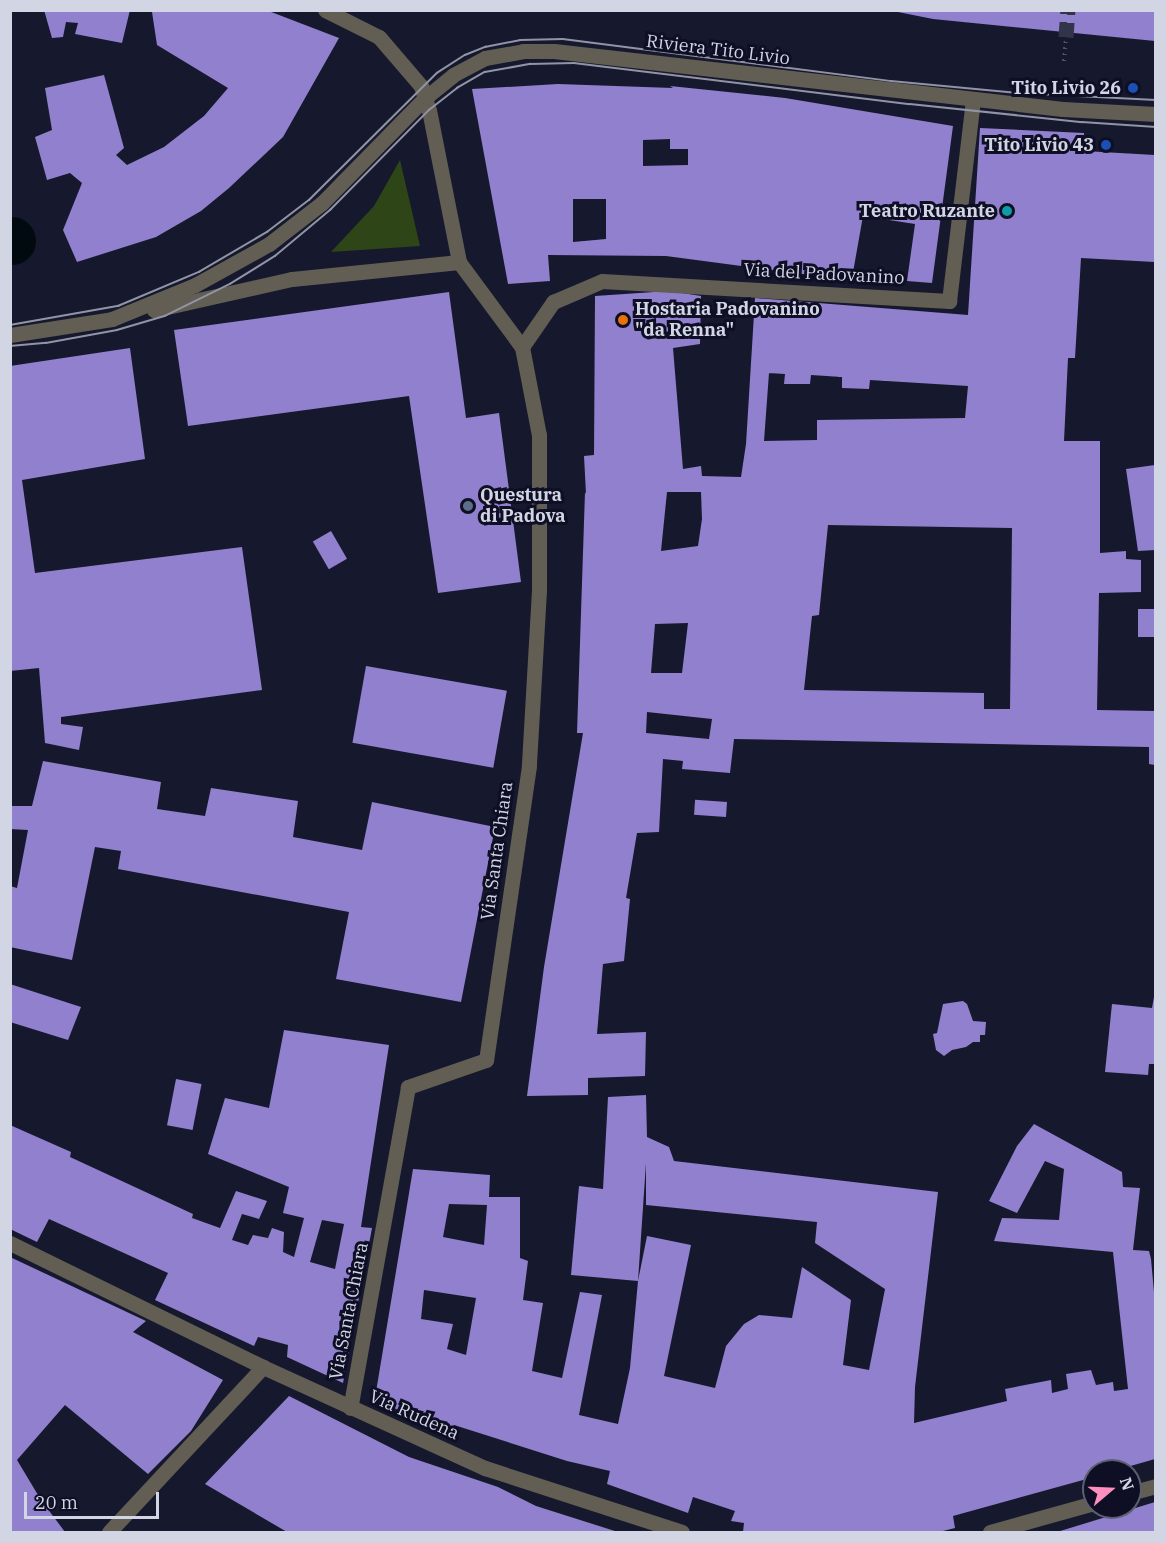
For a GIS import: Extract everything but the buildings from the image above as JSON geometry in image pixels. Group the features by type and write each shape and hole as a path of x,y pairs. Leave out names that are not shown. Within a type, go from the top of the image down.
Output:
{"street":[{"path":"10,335 112,319 292,279 459,261 421,86 379,37 325,10"},
{"name":"Riviera Tito Livio","path":"112,319 195,285 269,244 322,203 425,98 453,75 485,58 524,51 554,51 1063,109 1155,114"},
{"name":"Via del Padovanino","path":"522,346 553,302 602,281 950,301 973,99"},
{"name":"Via Santa Chiara","path":"350,1408 408,1087 486,1060 529,766 539,590 539,435 522,346 459,261"},
{"name":"Via Rudena","path":"10,1243 262,1367 485,1468 682,1533"},
{"path":"109,1533 262,1367"},
{"path":"990,1533 1082,1506"}],"path":[{"path":"1064,61 1066,37"}],"green space":[{"path":"400,160 420,246 331,252 374,206"}],"tunnel":[{"path":"1066,37 1068,10"}],"tram line":[{"path":"10,325 118,306 199,272 267,232 309,200 437,73 465,55 485,47 520,40 563,39 891,81 1018,93 1156,100"},
{"path":"10,346 46,343 117,330 165,316 230,284 275,256 330,210 429,110 457,88 485,72 530,64 574,63 910,104 1082,122 1156,127"}],"place":[{"name":"Tito Livio 26","path":"1133,88"},
{"name":"Tito Livio 43","path":"1106,145"},
{"name":"Teatro Ruzante","path":"1007,211"},
{"name":"Hostaria Padovanino \"da Renna\"","path":"623,320"},
{"name":"Questura di Padova","path":"468,506"}]}
